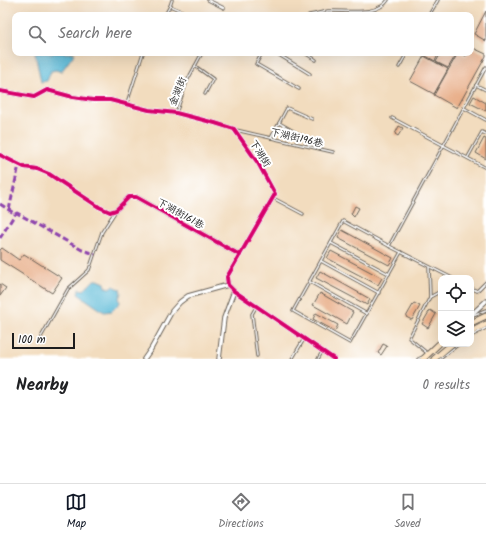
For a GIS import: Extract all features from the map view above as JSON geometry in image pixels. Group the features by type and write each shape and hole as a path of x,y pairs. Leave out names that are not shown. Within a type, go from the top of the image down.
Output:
{"main road":[{"path":"474,322 486,316"},
{"path":"474,330 486,324"},
{"path":"424,359 438,345"},
{"path":"434,359 448,347"}],"street":[{"path":"0,91 34,97 47,90 73,97 93,100 110,100 149,110 176,113 234,129"},
{"name":"下湖街","path":"234,129 258,163 275,194 273,198"},
{"path":"0,155 24,167 37,169 49,174 99,207 110,212 116,210"},
{"name":"下湖街161巷","path":"116,210 130,197 136,197 240,255"},
{"path":"273,198 227,277 228,285 256,307 334,359"},
{"path":"144,359 155,344 172,311 180,302 188,296 228,285"},
{"path":"219,359 224,318 234,291"},
{"path":"474,312 486,301"}],"lane":[{"path":"167,12 172,0"},
{"path":"208,0 224,8"},
{"path":"324,12 370,11 386,3 388,0"},
{"path":"431,12 438,0"},
{"path":"170,6 184,12"},
{"path":"127,105 142,56"},
{"name":"金湖街","path":"176,113 188,81 200,56"},
{"path":"260,56 256,64 299,89"},
{"path":"281,56 310,74"},
{"path":"310,56 316,60"},
{"path":"398,68 405,56"},
{"path":"195,66 214,79 206,94"},
{"path":"389,246 486,67"},
{"path":"476,85 486,90"},
{"path":"271,138 287,108 312,119"},
{"path":"464,108 486,120"},
{"path":"392,118 486,168"},
{"path":"279,123 304,137"},
{"name":"下湖街196巷","path":"234,129 333,152"},
{"path":"467,158 482,132 486,134"},
{"path":"273,198 303,214"},
{"path":"41,337 68,289 89,270 102,232 116,210"},
{"path":"401,252 350,343 293,311 343,221 446,275"},
{"path":"331,243 389,274"},
{"path":"321,261 379,293"},
{"path":"418,359 428,354 409,338 430,297 429,266"},
{"path":"310,282 367,314"},
{"path":"474,290 477,291 486,282"},
{"path":"430,297 438,293"},
{"path":"256,307 252,314 257,356"},
{"path":"474,314 486,310"},
{"path":"474,334 486,328"},
{"path":"292,359 304,339"},
{"path":"440,359 455,347"},
{"path":"318,359 322,352"}],"water":[{"path":"36,56 73,56 61,72 56,70 51,71 47,81 41,82"},
{"path":"94,280 105,283 106,287 109,288 113,286 120,289 120,303 112,311 104,312 78,294 79,289 84,290"}],"building":[{"path":"486,11 486,41 474,34"},
{"path":"474,48 486,54 457,108 434,95 456,56 474,56"},
{"path":"424,56 448,69 434,94 410,81"},
{"path":"426,56 438,56 435,61"},
{"path":"439,56 455,56 448,68 436,62"},
{"path":"474,96 486,103 486,111 470,103"},
{"path":"399,126 403,128 398,136 395,134"},
{"path":"484,138 486,139 486,159 476,153"},
{"path":"355,206 359,208 354,217 351,214"},
{"path":"342,230 393,258 389,265 338,238"},
{"path":"2,248 19,260 24,254 62,278 52,293 0,260 0,250"},
{"path":"331,251 382,278 378,285 327,258"},
{"path":"320,271 370,299 367,305 316,278"},
{"path":"0,284 6,288 0,296"},
{"path":"320,293 353,312 347,324 313,305"},
{"path":"414,303 420,306 412,320 406,317"},
{"path":"430,310 436,314 428,328 422,324"},
{"path":"316,313 338,325 335,331 313,319"},
{"path":"383,344 387,346 381,355 378,353"}],"marked path":[{"path":"9,210 19,165"},
{"path":"0,204 15,214 17,213 82,250 95,254"},
{"path":"0,238 15,214"}],"cycle path":[{"path":"0,91 34,97 47,90 73,97 93,100 110,100 149,110 176,113 234,129 258,163 275,194 227,277 228,285 234,291 334,359"},
{"path":"0,155 24,167 37,169 49,174 99,207 110,212 116,210 129,197 136,197 240,255"}]}
